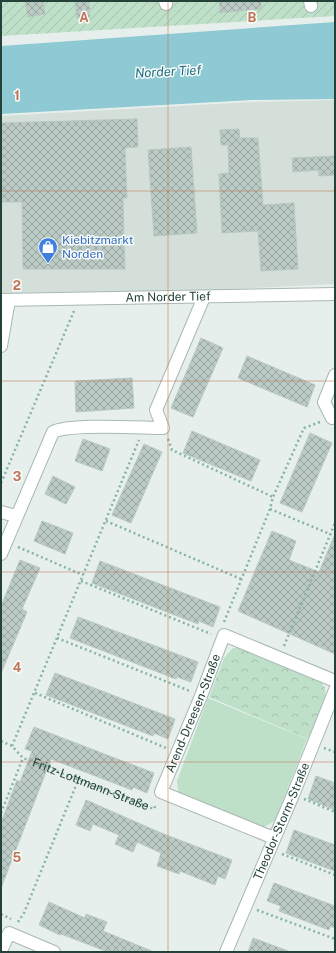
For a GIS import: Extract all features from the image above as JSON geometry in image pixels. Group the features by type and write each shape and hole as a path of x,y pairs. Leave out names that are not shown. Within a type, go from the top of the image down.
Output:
{"street":[{"name":"Am Norder Tief","path":"5,300 79,300 335,294"},
{"path":"1,554 53,432 60,429 163,428 156,410 204,297"},
{"path":"1,346 5,300"},
{"path":"332,418 324,402 335,375"},
{"path":"1,512 16,516"},
{"path":"224,635 335,681"},
{"name":"Arend-Dreesen-Straße","path":"161,792 201,696 224,635"},
{"name":"Theodor-Storm-Straße","path":"226,952 244,906 293,795 335,690"},
{"name":"Fritz-Lottmann-Straße","path":"161,792 272,843"},
{"path":"1,951 9,933 54,952"}],"path":[{"path":"1,483 79,300"},
{"path":"81,581 214,635 224,635 222,627 270,509 273,497 304,428 332,418"},
{"path":"1,741 12,746 106,521 138,440 163,428 172,450 273,497"},
{"path":"270,509 330,534"},
{"path":"106,521 241,579"},
{"path":"279,657 330,539 330,534 335,523"},
{"path":"6,542 84,574"},
{"path":"57,638 201,696"},
{"path":"35,693 178,752"},
{"name":"Fritz-Lottmann-Straße","path":"12,746 23,758 79,778 154,809 161,792"},
{"path":"1,813 23,758"},
{"path":"18,923 24,913 79,778"},
{"path":"293,795 335,812"},
{"path":"272,843 335,875"},
{"path":"244,906 335,940"}],"shaded area":[{"path":"335,100 335,284 216,290 1,293 1,116 252,102"}],"green space":[{"path":"1,1 335,1 335,16 1,36"},
{"path":"233,648 240,648 320,681 325,688 326,699 308,739 209,697 224,658"},
{"path":"208,698 307,739 275,821 264,827 185,798 178,791 177,781"}],"water":[{"name":"Norder Tief","path":"335,22 335,99 252,100 1,114 1,46"}],"building":[{"path":"25,1 43,1 45,14 28,17"},
{"path":"75,1 89,1 90,17 77,18"},
{"path":"219,1 261,1 261,9 220,13"},
{"path":"137,119 138,147 125,148 127,198 123,198 125,269 23,269 22,202 1,202 1,123"},
{"path":"239,129 240,138 258,138 263,205 294,203 298,269 261,271 258,231 222,233 219,174 229,173 228,145 221,145 220,130"},
{"path":"191,147 197,233 154,236 148,150"},
{"path":"335,156 335,175 319,176 318,170 293,172 292,158"},
{"path":"201,338 223,348 193,417 171,408"},
{"path":"247,356 315,385 307,407 238,378"},
{"path":"132,378 134,408 76,412 75,381"},
{"path":"192,431 260,460 251,481 183,453"},
{"path":"310,433 332,443 302,512 280,503"},
{"path":"83,439 110,449 102,471 75,461"},
{"path":"144,444 162,452 131,523 112,515"},
{"path":"53,476 75,487 66,504 45,494"},
{"path":"42,521 73,533 65,554 34,541"},
{"path":"272,531 296,541 289,560 319,572 335,534 335,654 238,611"},
{"path":"20,560 40,568 22,609 27,612 1,673 1,606"},
{"path":"100,561 220,607 213,627 199,621 198,624 92,583"},
{"path":"78,617 198,662 191,682 177,677 176,679 70,638"},
{"path":"55,673 175,719 168,739 154,733 153,736 46,695"},
{"path":"34,727 154,773 147,793 133,787 132,790 51,759 1,888 1,823 17,780 20,782 32,751 25,749"},
{"path":"316,776 335,783 335,810 308,799"},
{"path":"86,800 161,833 232,860 225,879 218,876 215,885 180,871 179,874 157,866 161,853 137,842 133,852 115,844 119,835 93,824 90,831 76,825"},
{"path":"294,830 335,845 335,871 286,853"},
{"path":"274,883 335,906 335,928 330,926 329,930 279,911 281,906 267,901"},
{"path":"49,902 85,918 86,914 107,922 103,931 154,952 108,952 61,934 60,935 39,925"},
{"path":"253,938 288,951 248,952"}],"place":[{"name":"Kiebitzmarkt Norden","path":"48,264"}]}
